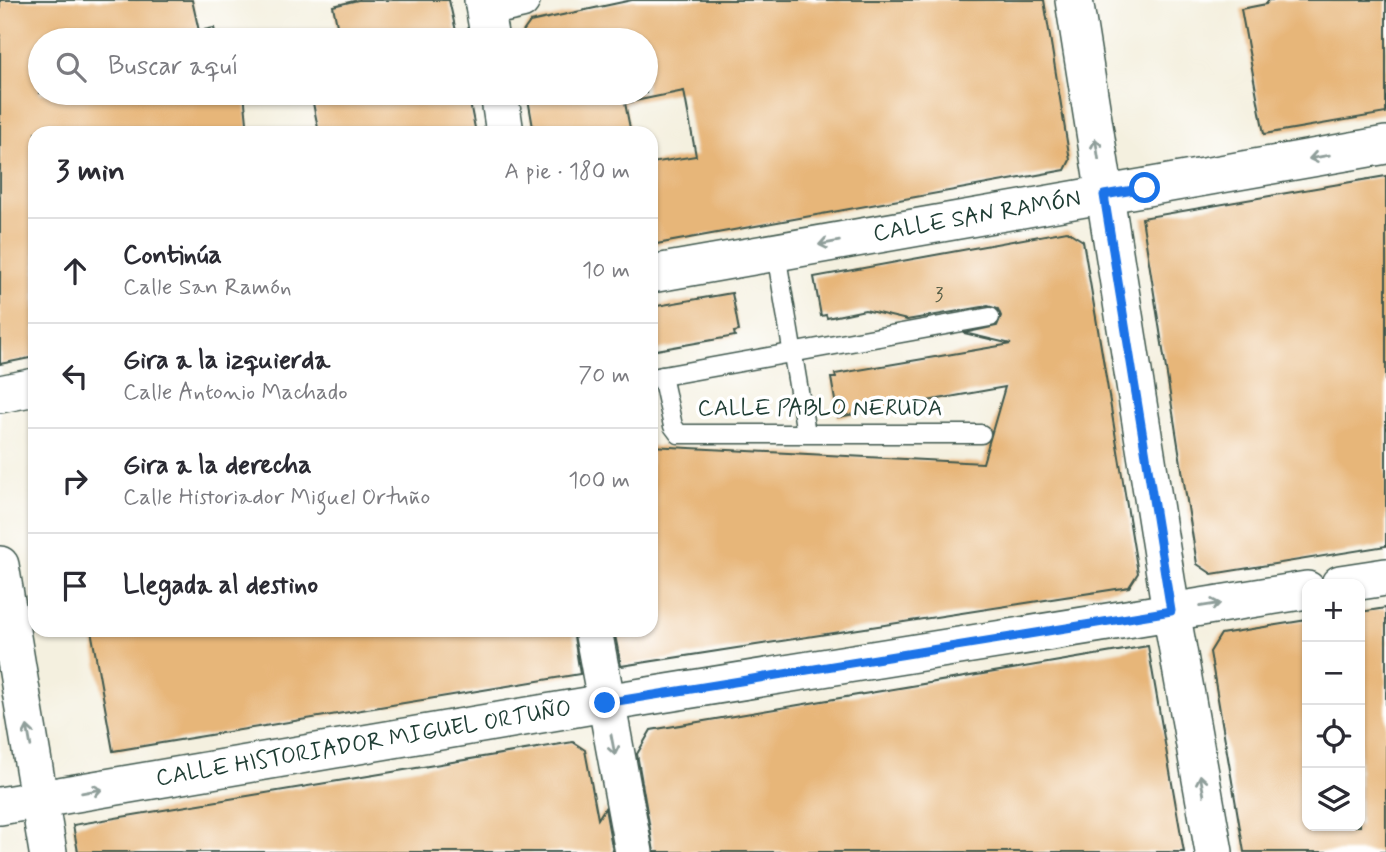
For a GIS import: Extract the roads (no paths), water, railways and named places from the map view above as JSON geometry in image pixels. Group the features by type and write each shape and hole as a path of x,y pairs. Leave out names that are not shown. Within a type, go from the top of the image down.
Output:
{"street":[{"path":"486,16 521,0"},
{"path":"1074,0 1171,611 1213,852"},
{"path":"501,105 504,126"},
{"name":"CALLE SAN RAMÓN","path":"658,273 1386,145"},
{"path":"0,394 28,388"},
{"path":"0,565 48,852"},
{"path":"1365,580 1386,577"},
{"name":"CALLE HISTORIADOR MIGUEL ORTUÑO","path":"0,806 605,703 1302,591"},
{"path":"594,637 634,852"}],"lane":[{"path":"776,253 806,433"},
{"path":"658,377 990,317"},
{"name":"CALLE PABLO NERUDA","path":"658,380 673,426 679,434 981,434"}]}
